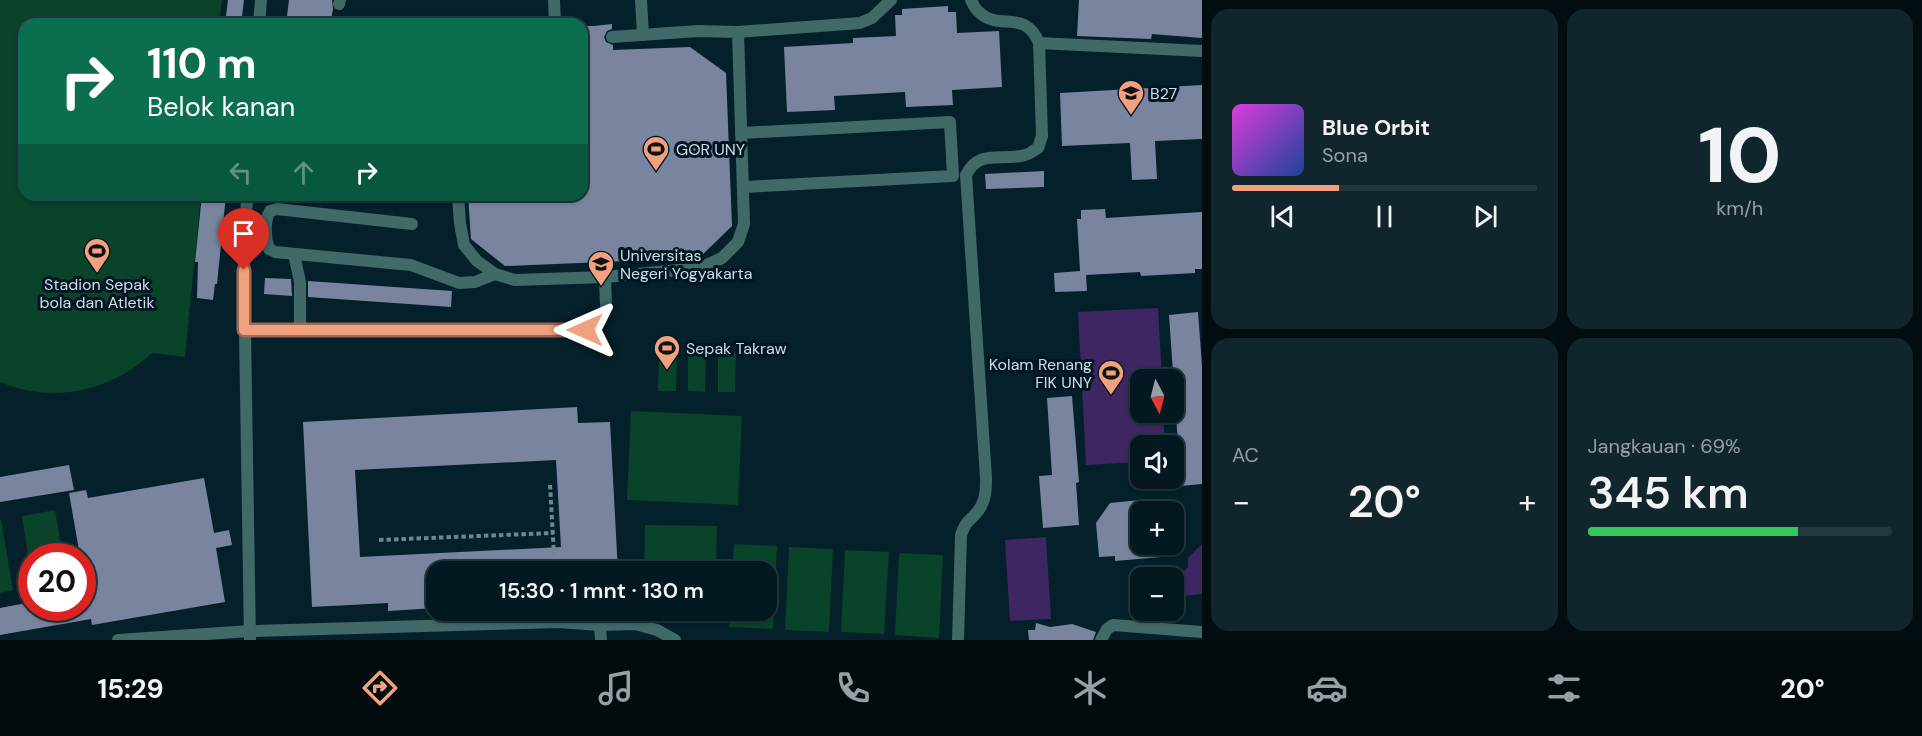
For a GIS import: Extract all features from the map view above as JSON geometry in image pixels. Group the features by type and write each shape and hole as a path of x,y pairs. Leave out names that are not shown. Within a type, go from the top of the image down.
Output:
{"street":[{"path":"260,18 261,0"},
{"path":"554,0 555,18"},
{"path":"641,0 643,35"},
{"path":"612,37 698,31 738,32 860,23 872,18 891,0"},
{"path":"958,640 961,535 965,522 978,511 986,495 966,175 972,164 985,158 1026,155 1038,148 1042,136 1039,43 1034,31 1021,23 988,19 978,12 970,0"},
{"path":"458,201 464,245 477,261 495,274 515,280 605,277 700,268 722,258 738,242 744,224 738,32"},
{"path":"1039,43 1202,51"},
{"path":"741,134 950,122 953,176 744,187"},
{"path":"247,201 244,330 250,635"},
{"path":"412,224 277,209 270,211 267,216 266,242 269,249 275,252 411,265 459,283 476,282 495,274"},
{"path":"294,254 300,282 300,329"},
{"path":"244,330 585,330 600,321 606,307 605,277"},
{"path":"118,640 203,634 250,635 558,622 600,625 635,624 657,630 675,640"},
{"path":"600,625 601,640"},
{"path":"1101,640 1113,625 1202,632"}],"path":[{"path":"550,485 554,561"},
{"path":"379,540 553,533"}],"green space":[{"name":"Stadion Sepak bola dan Atletik","path":"0,0 222,0 220,18 18,18 18,201 200,201 185,357 152,353 136,366 100,385 60,393 20,389 0,382"},
{"name":"Sepak Takraw","path":"659,351 677,351 676,391 658,391"},
{"name":"Sepak Takraw","path":"688,352 706,352 705,392 688,391"},
{"name":"Sepak Takraw","path":"718,353 736,353 735,392 718,392"},
{"path":"631,411 742,416 738,505 627,500"},
{"path":"55,510 61,543 26,543 22,516"},
{"path":"0,520 13,590 0,593"},
{"path":"645,525 717,526 716,561 644,561"},
{"path":"734,544 777,546 776,561 733,561"},
{"path":"789,547 833,549 829,632 785,630"},
{"path":"845,550 889,552 884,634 841,632"},
{"path":"899,553 943,555 939,638 895,635"},
{"path":"729,621 773,621 773,629 729,627"}],"shaded area":[{"name":"Kolam Renang FIK UNY","path":"1158,308 1161,369 1130,369 1130,423 1164,423 1164,435 1130,435 1130,463 1086,465 1078,312"},
{"path":"1046,537 1051,619 1010,621 1005,540"},
{"path":"1202,544 1202,594 1184,596 1184,571 1188,567 1188,558"}],"building":[{"path":"228,0 244,0 242,18 226,18"},
{"path":"289,0 332,0 331,18 287,18"},
{"path":"1079,0 1202,0 1202,38 1152,34 1151,39 1077,36"},
{"path":"948,6 948,12 956,12 957,33 999,31 1002,87 952,90 953,105 906,107 905,92 834,96 835,110 787,112 784,47 853,43 853,38 896,36 895,15 902,15 902,9"},
{"name":"GOR UNY","path":"612,24 612,29 607,31 604,37 606,42 613,45 613,50 690,47 726,73 732,226 699,258 505,266 471,239 468,201 588,201 588,26"},
{"name":"B27","path":"1202,85 1202,139 1155,141 1157,179 1132,180 1130,143 1062,146 1060,93"},
{"path":"1044,171 1044,187 986,189 985,174"},
{"path":"201,201 225,201 217,284 215,284 213,300 197,298 198,262 195,262"},
{"path":"1105,209 1106,218 1202,212 1202,269 1195,269 1195,273 1141,276 1140,272 1086,275 1087,291 1055,292 1054,273 1080,271 1077,219 1081,219 1081,210"},
{"path":"265,278 291,279 292,296 264,294"},
{"path":"308,281 452,291 451,307 308,297"},
{"path":"1198,312 1202,366 1202,484 1184,486 1184,435 1177,435 1177,423 1184,423 1184,369 1173,369 1169,315"},
{"path":"1072,396 1079,482 1076,483 1079,525 1043,528 1039,476 1052,475 1047,398"},
{"path":"577,407 578,423 610,422 617,561 426,561 426,609 388,611 388,603 312,607 303,422","holes":["556,460 561,547 360,557 355,470"]},
{"path":"69,465 74,490 0,502 0,477"},
{"path":"204,478 214,533 229,530 232,545 216,548 225,602 92,625 91,621 96,621 96,543 78,543 69,493 86,490 88,498"},
{"path":"1130,501 1130,555 1173,556 1115,561 1115,556 1099,557 1096,523 1110,503"},
{"path":"18,605 18,621 80,621 0,635 0,608"},
{"path":"1036,623 1050,627 1072,624 1096,632 1093,640 1029,640 1028,630 1035,630"}],"place":[{"name":"B27","path":"1131,116"},
{"name":"GOR UNY","path":"656,172"},
{"name":"Stadion Sepak bola dan Atletik","path":"97,274"},
{"name":"Universitas Negeri Yogyakarta","path":"601,287"},
{"name":"Sepak Takraw","path":"667,371"},
{"name":"Kolam Renang FIK UNY","path":"1111,396"}],"route":[{"path":"244,270 244,330 585,330"}]}
